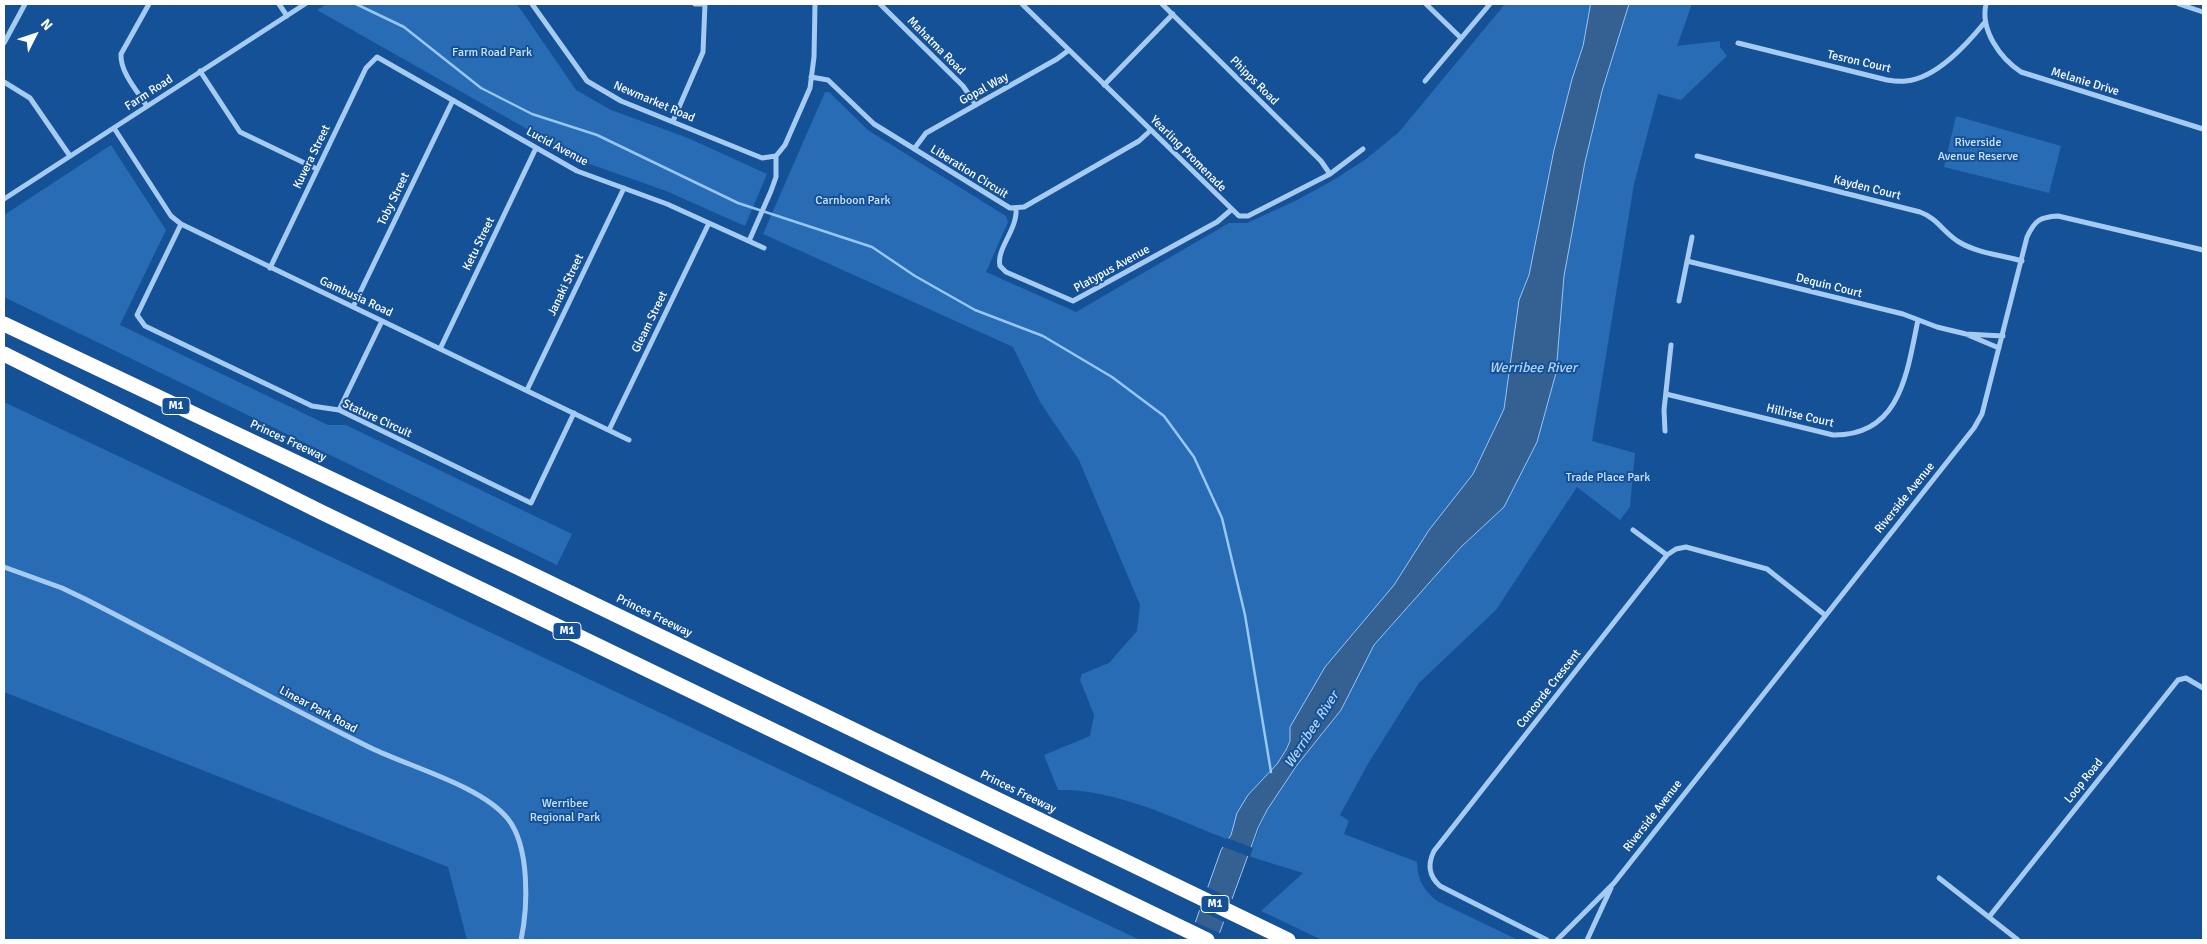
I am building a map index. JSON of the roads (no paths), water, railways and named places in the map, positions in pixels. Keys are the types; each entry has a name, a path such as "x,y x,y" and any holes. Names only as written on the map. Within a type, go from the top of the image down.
{"highway":[{"name":"Princes Freeway","path":"4,324 464,541 1288,940"},
{"name":"M1","path":"4,354 320,512 1207,940"}],"street":[{"path":"4,42 25,4"},
{"path":"147,106 122,68 121,54 149,4"},
{"path":"280,4 287,16"},
{"name":"Farm Road","path":"4,199 305,4"},
{"name":"Newmarket Road","path":"532,4 587,81 621,101 762,158 776,156"},
{"path":"673,121 703,52 705,4 695,4"},
{"path":"749,241 776,177 776,156 785,145 810,88 814,57 816,4"},
{"name":"Mahatma Road","path":"880,4 963,86 976,105"},
{"name":"Yearling Promenade","path":"1022,4 1231,210"},
{"name":"Phipps Road","path":"1162,4 1321,161 1330,174"},
{"path":"1426,4 1461,38"},
{"path":"1425,81 1490,4"},
{"path":"1985,22 1983,14 1986,4"},
{"path":"2178,4 2203,12"},
{"path":"1104,85 1173,14"},
{"name":"Tesron Court","path":"1738,43 1887,80 1908,81 1932,72 1953,57 1985,22"},
{"name":"Melanie Drive","path":"1985,22 2001,55 2009,64 2021,72 2203,129"},
{"name":"Gopal Way","path":"914,149 926,133 1057,59 1069,50"},
{"name":"Lucid Avenue","path":"377,57 577,171 667,204 764,248"},
{"name":"Kuvera Street","path":"270,268 366,68 377,57"},
{"path":"200,71 240,132 317,170"},
{"name":"Liberation Circuit","path":"811,78 828,80 874,124 1003,205 1016,208 1024,207 1139,141 1150,130"},
{"path":"4,82 30,98 70,156"},
{"name":"Toby Street","path":"353,307 453,100"},
{"name":"Gambusia Road","path":"114,128 171,216 181,224 629,440"},
{"name":"Ketu Street","path":"440,349 536,148"},
{"path":"1231,210 1239,216 1248,216 1330,174 1363,149"},
{"name":"Kayden Court","path":"1697,156 1920,212 1934,219 1952,237 1964,244 2022,260"},
{"name":"Janaki Street","path":"527,390 624,188"},
{"name":"Platypus Avenue","path":"1016,208 1015,224 1000,258 1000,266 1006,272 1073,301 1217,222 1231,210"},
{"name":"Riverside Avenue","path":"1557,940 1614,883 1974,428 1982,414 2027,237 2032,226 2042,217 2058,216 2201,251"},
{"name":"Gleam Street","path":"610,430 709,223"},
{"name":"Stature Circuit","path":"181,224 137,315 146,326 312,406 339,410 531,503 574,413"},
{"path":"1679,301 1692,237"},
{"name":"Dequin Court","path":"1687,261 1903,314 1966,334 1999,348"},
{"name":"Hillrise Court","path":"1666,394 1833,435 1847,435 1861,431 1883,418 1896,401 1902,385 1918,320"},
{"path":"339,410 382,321"},
{"name":"Dequin Court","path":"1966,334 2003,336"},
{"path":"1665,431 1666,394 1672,345"},
{"path":"1633,530 1667,555 1676,549 1686,547 1758,565 1774,574 1825,615"},
{"name":"Concorde Crescent","path":"1547,940 1440,886 1433,879 1429,868 1430,860 1434,851 1667,555"},
{"name":"Linear Park Road","path":"4,567 62,588 85,599 357,741 466,788 490,802 514,826 521,845 525,878 525,902 521,940"},
{"name":"Loop Road","path":"1989,917 2178,680 2186,678 2203,688"},
{"path":"1939,878 2018,940"},
{"name":"Riverside Avenue","path":"1587,940 1614,883"}],"water":[{"name":"Werribee River","path":"1591,4 1629,4 1602,91 1585,162 1564,276 1556,373 1537,442 1504,507 1461,547 1374,645 1341,710 1297,765 1267,810 1258,828 1217,940 1189,940 1221,850 1231,835 1237,813 1248,795 1277,764 1286,750 1290,741 1290,727 1325,667 1394,585 1429,530 1473,474 1504,409 1519,300 1529,275 1554,150 1572,79 1583,46"}],"waterway":[{"path":"356,4 404,27 481,88 532,114 597,135 738,203 872,247 915,276 975,310 1043,336 1112,377 1164,416 1194,457 1222,518 1245,615 1271,772"}],"park label":[{"name":"Farm Road Park","path":"492,53"},
{"name":"Riverside Avenue Reserve","path":"1978,150"},
{"name":"Carnboon Park","path":"853,201"},
{"name":"Trade Place Park","path":"1608,478"},
{"name":"Werribee Regional Park","path":"565,811"}]}
